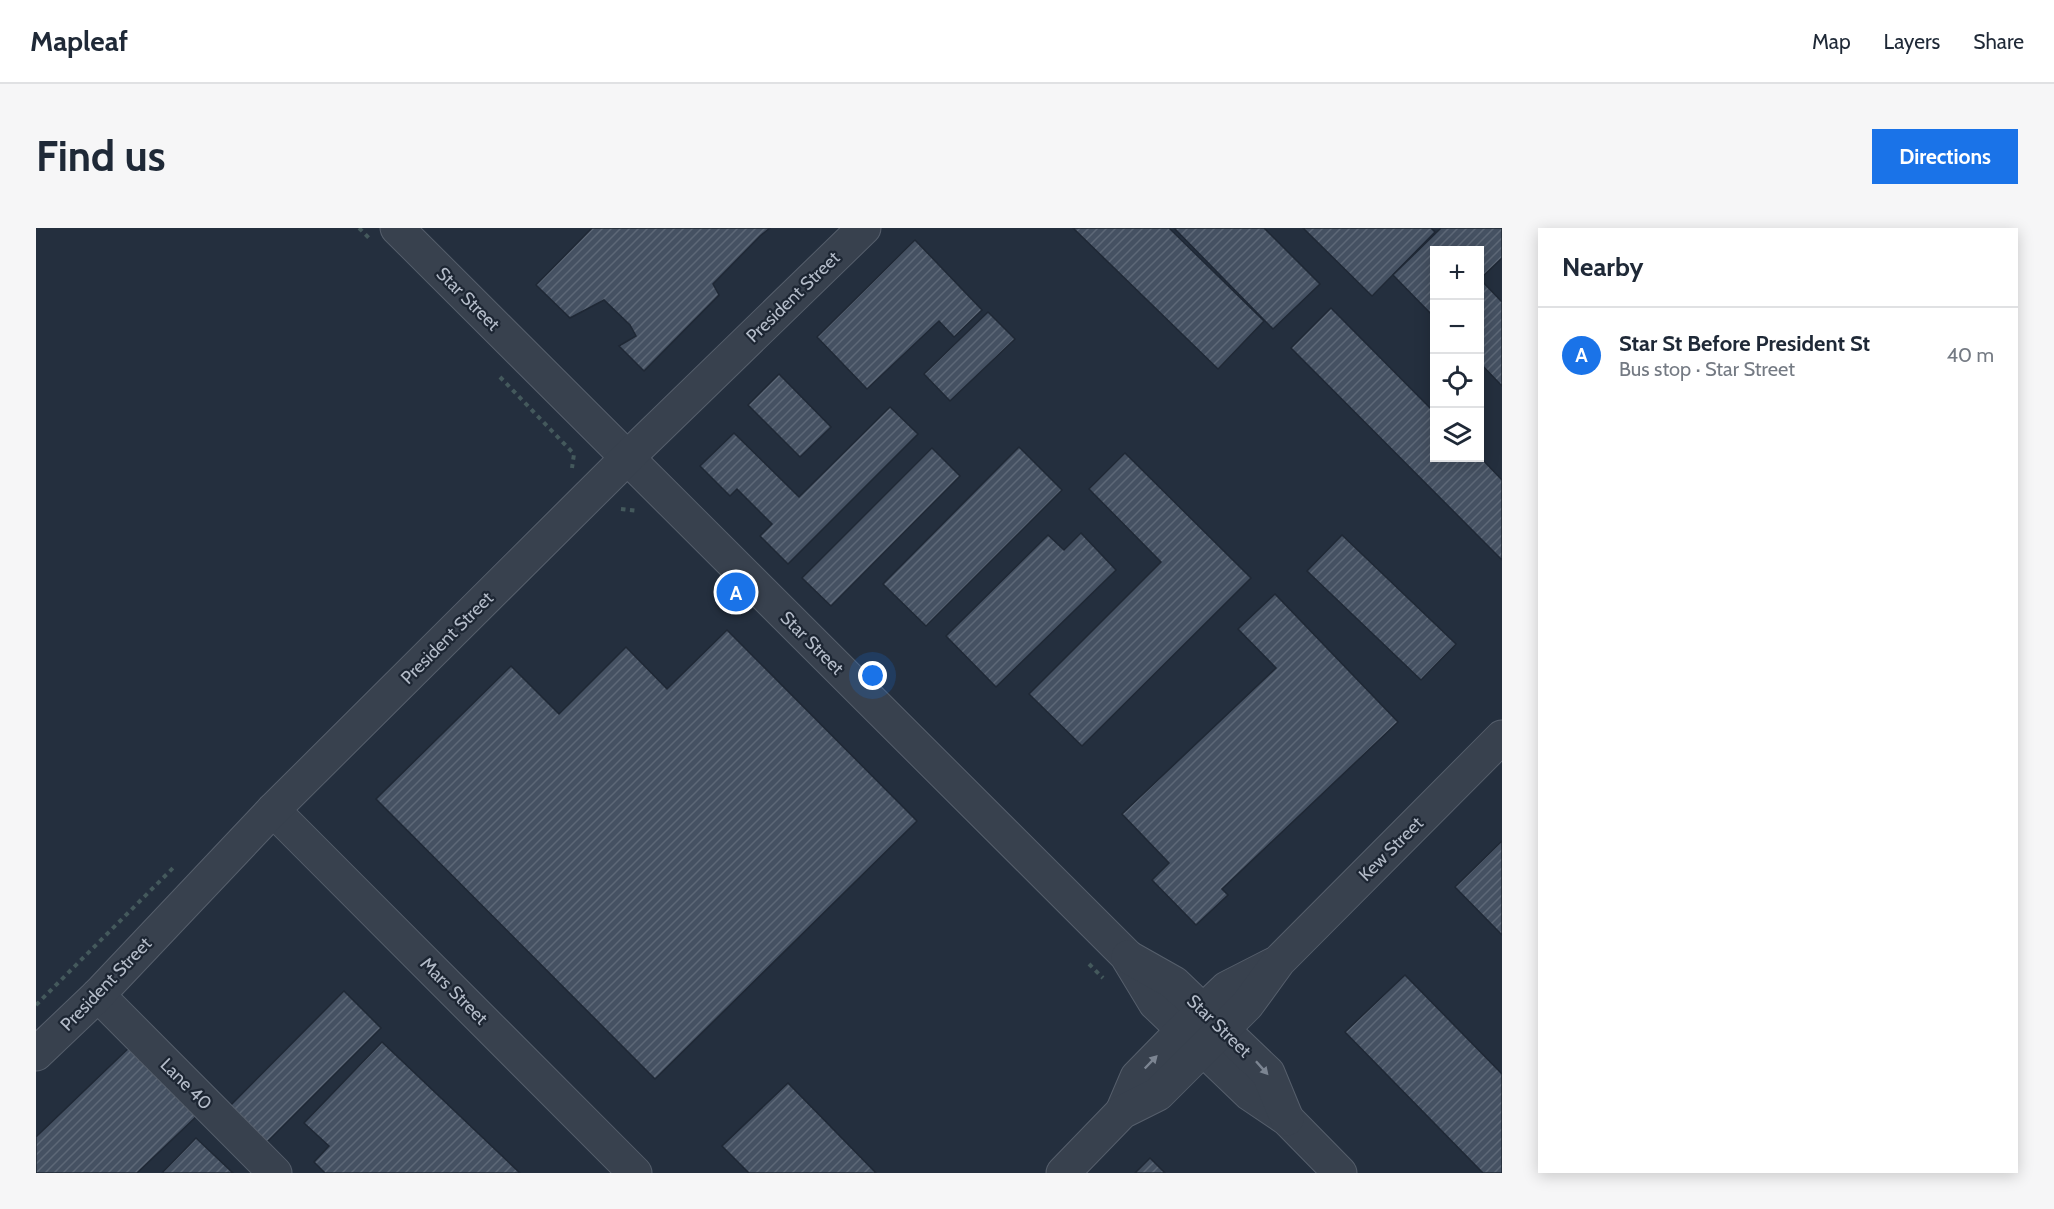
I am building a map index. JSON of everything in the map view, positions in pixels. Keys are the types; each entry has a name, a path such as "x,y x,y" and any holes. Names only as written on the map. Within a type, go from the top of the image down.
{"street":[{"name":"Star Street","path":"397,228 1126,956 1155,1004 1203,1029 1250,1094 1287,1119 1340,1173"},
{"name":"President Street","path":"36,1054 98,995 273,810 627,458 864,228"},
{"name":"Kew Street","path":"1063,1173 1122,1112 1158,1094 1203,1029 1246,1005 1279,961 1502,737"},
{"name":"Mars Street","path":"273,810 635,1173"},
{"name":"Lane 40","path":"98,995 275,1173"}],"building":[{"path":"592,228 770,228 713,284 719,295 644,371 619,346 636,336 630,325 604,300 570,318 536,285"},
{"path":"1073,228 1169,228 1264,321 1218,369"},
{"path":"1174,228 1264,228 1320,284 1273,329"},
{"path":"1303,228 1431,228 1435,232 1372,296"},
{"path":"1441,228 1502,228 1502,258 1484,275 1484,246 1430,246 1430,313 1393,275"},
{"path":"915,240 982,310 954,337 939,321 867,389 817,337"},
{"path":"1484,283 1502,302 1502,386 1484,367"},
{"path":"1331,308 1430,408 1430,462 1484,461 1502,480 1502,560 1291,348"},
{"path":"988,312 1015,339 950,401 924,374"},
{"path":"779,374 831,427 800,457 748,405"},
{"path":"890,407 918,434 788,564 760,536 772,524 737,489 730,496 700,466 734,433 799,497"},
{"path":"1019,447 1062,490 926,626 883,584"},
{"path":"932,448 960,476 831,606 802,578"},
{"path":"1125,453 1251,578 1082,746 1029,694 1161,562 1089,489"},
{"path":"1081,533 1116,570 996,687 946,636 1048,535 1064,550"},
{"path":"1342,535 1456,644 1421,680 1307,571"},
{"path":"1275,594 1398,722 1222,889 1228,895 1196,925 1152,880 1169,863 1122,814 1276,668 1238,629"},
{"path":"727,630 917,821 655,1079 376,799 511,666 559,714 626,647 667,689"},
{"path":"1502,841 1502,935 1455,887"},
{"path":"1405,975 1502,1074 1502,1173 1483,1173 1345,1032"},
{"path":"344,991 381,1028 265,1144 228,1108"},
{"path":"382,1042 520,1173 325,1173 314,1162 329,1146 304,1123"},
{"path":"134,1043 201,1112 137,1173 36,1173 36,1137"},
{"path":"788,1083 876,1173 749,1173 722,1146"},
{"path":"196,1138 233,1173 162,1173"},
{"path":"1150,1158 1165,1173 1135,1173"}],"place":[{"name":"Star St Before President St","path":"736,592"}]}
